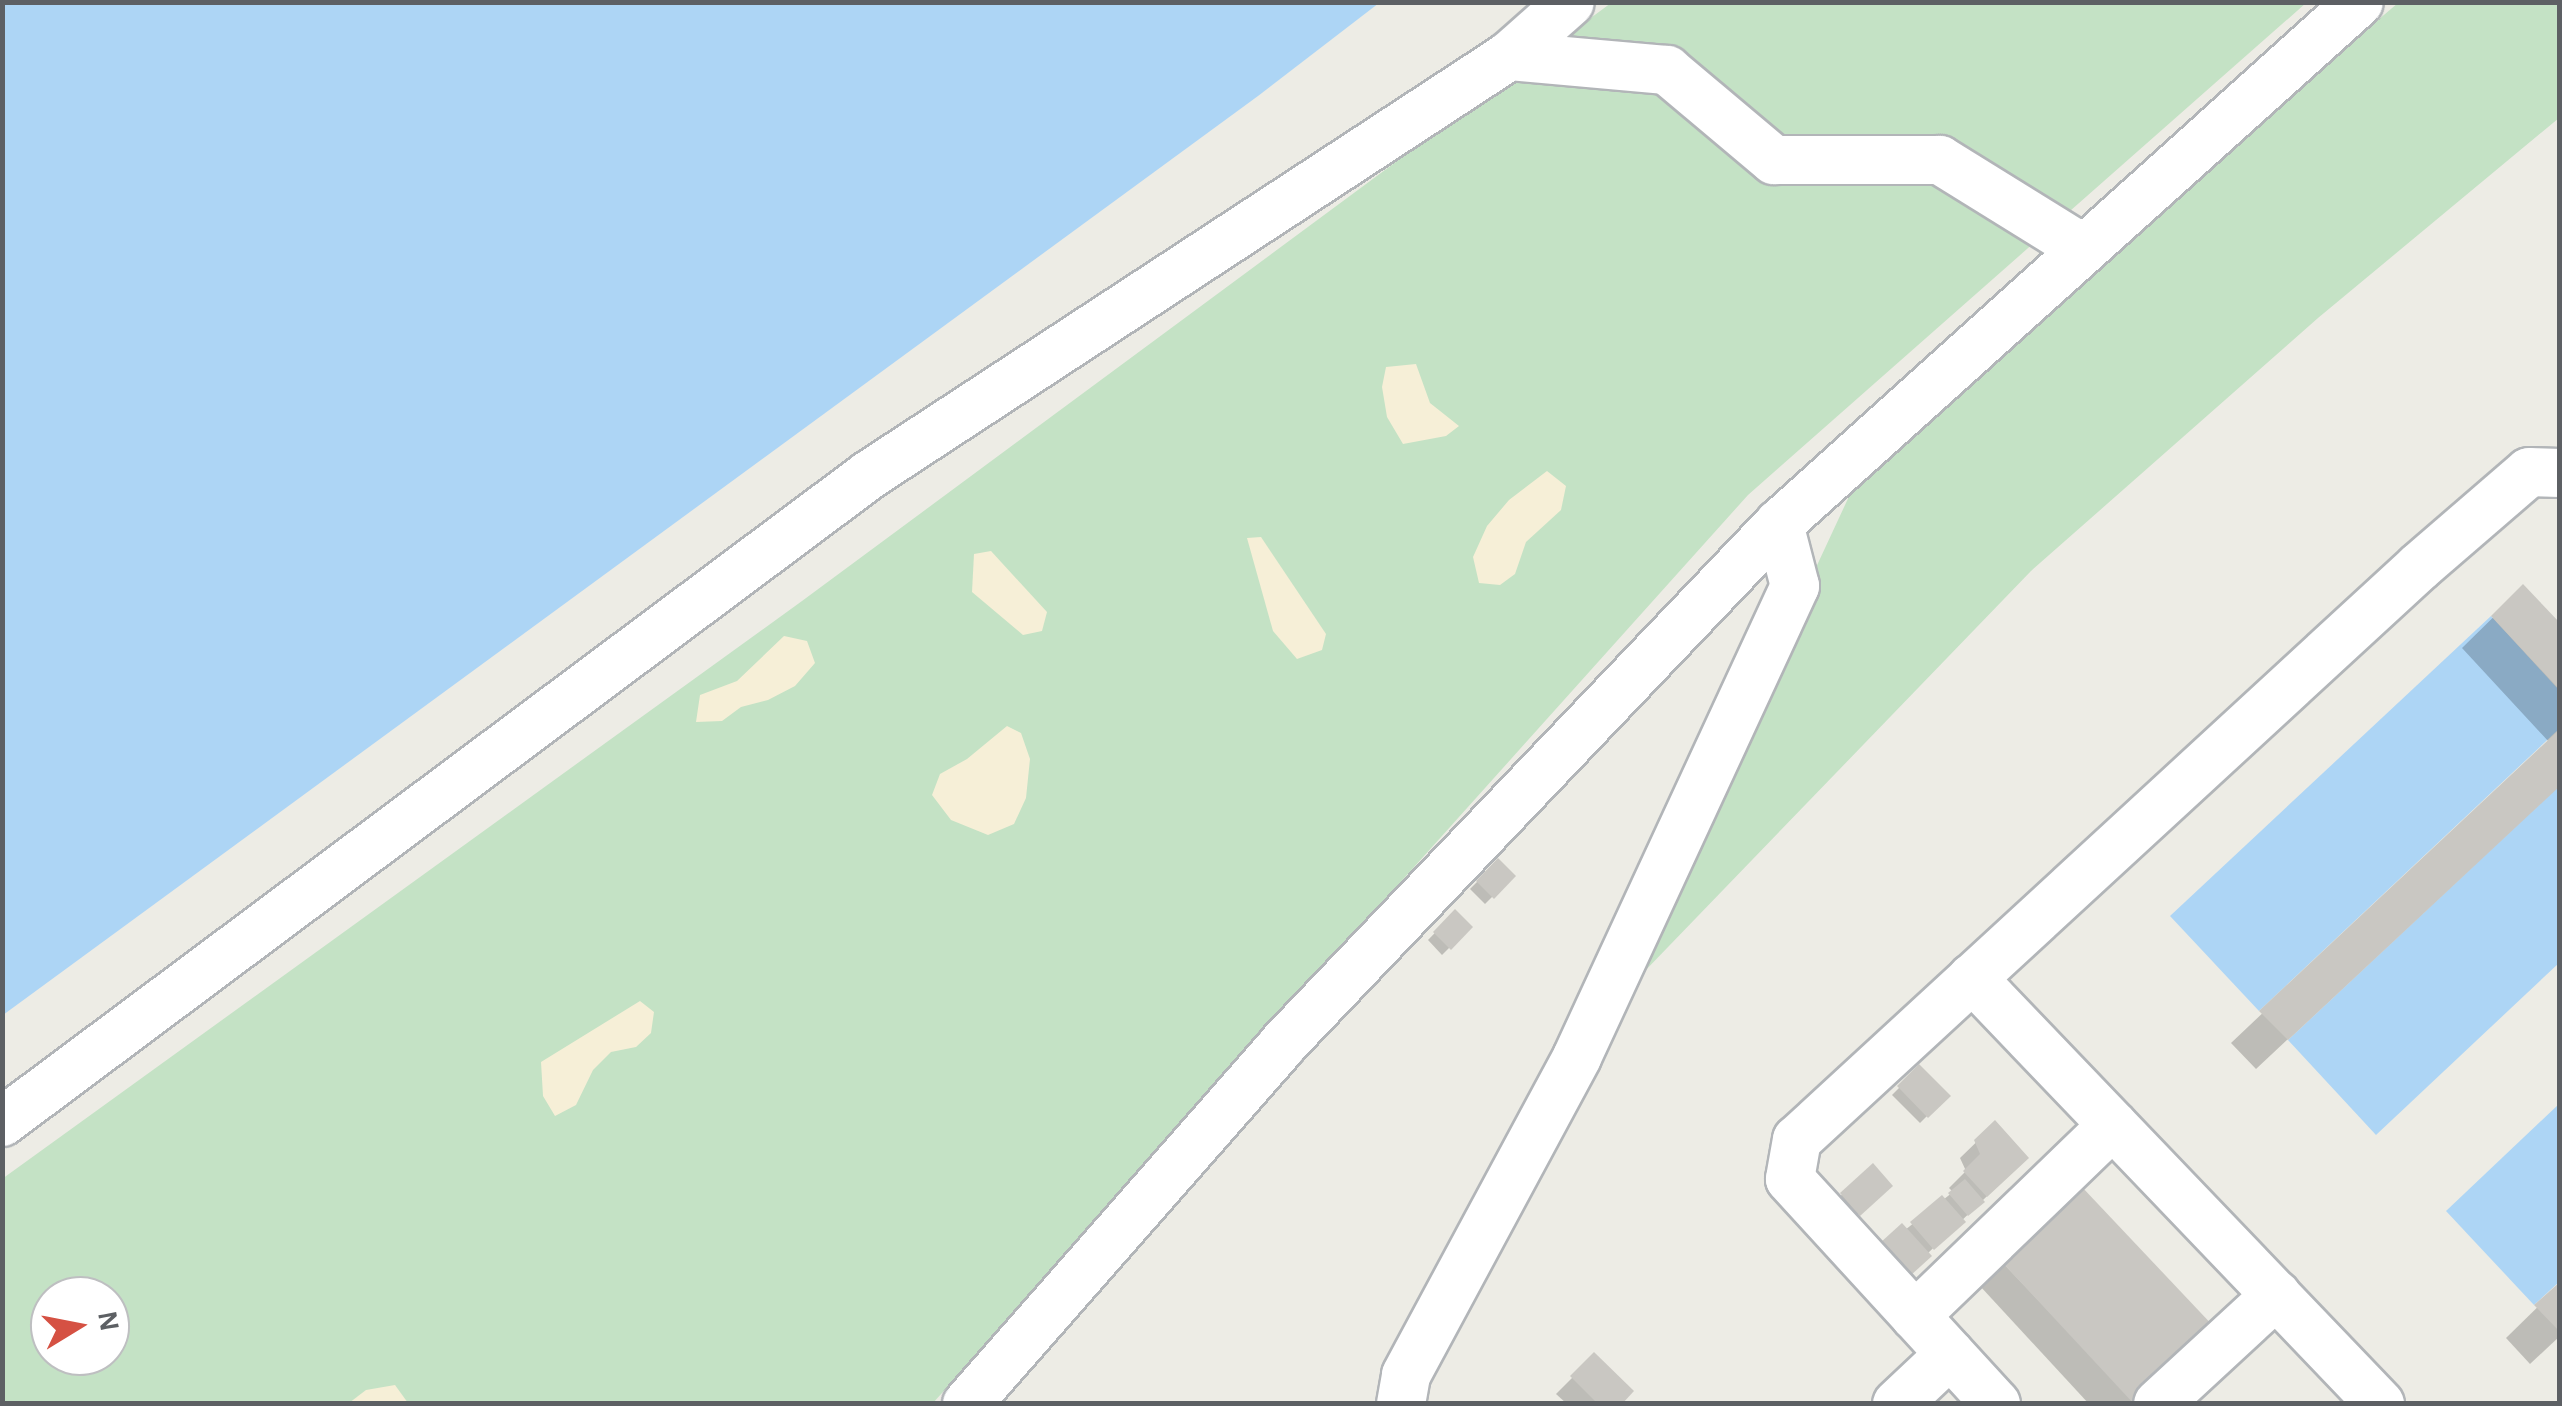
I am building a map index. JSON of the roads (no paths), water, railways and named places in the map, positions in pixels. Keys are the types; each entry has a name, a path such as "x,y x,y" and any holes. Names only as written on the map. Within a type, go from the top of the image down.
{"street":[{"path":"2,1122 869,475 1509,56 1570,2"},
{"path":"967,1404 1280,1046 1779,524 2359,2"},
{"path":"1509,56 1666,70 1774,160 1940,160 2082,248"},
{"path":"1996,1404 1790,1179 1797,1140 2528,472 2560,473"},
{"path":"1401,1404 1406,1375 1577,1057 1795,586 1779,524"},
{"path":"1972,978 2380,1404"},
{"path":"1915,1316 2113,1125"},
{"path":"2158,1404 2276,1295"},
{"path":"1896,1404 1950,1354"}],"water":[{"path":"3,2 1379,3 1258,96 3,1015"},
{"path":"2491,616 2559,690 2559,729 2259,1011 2170,916"},
{"path":"2559,786 2559,963 2376,1135 2288,1040"},
{"path":"2559,1104 2559,1282 2534,1305 2446,1211"}]}
